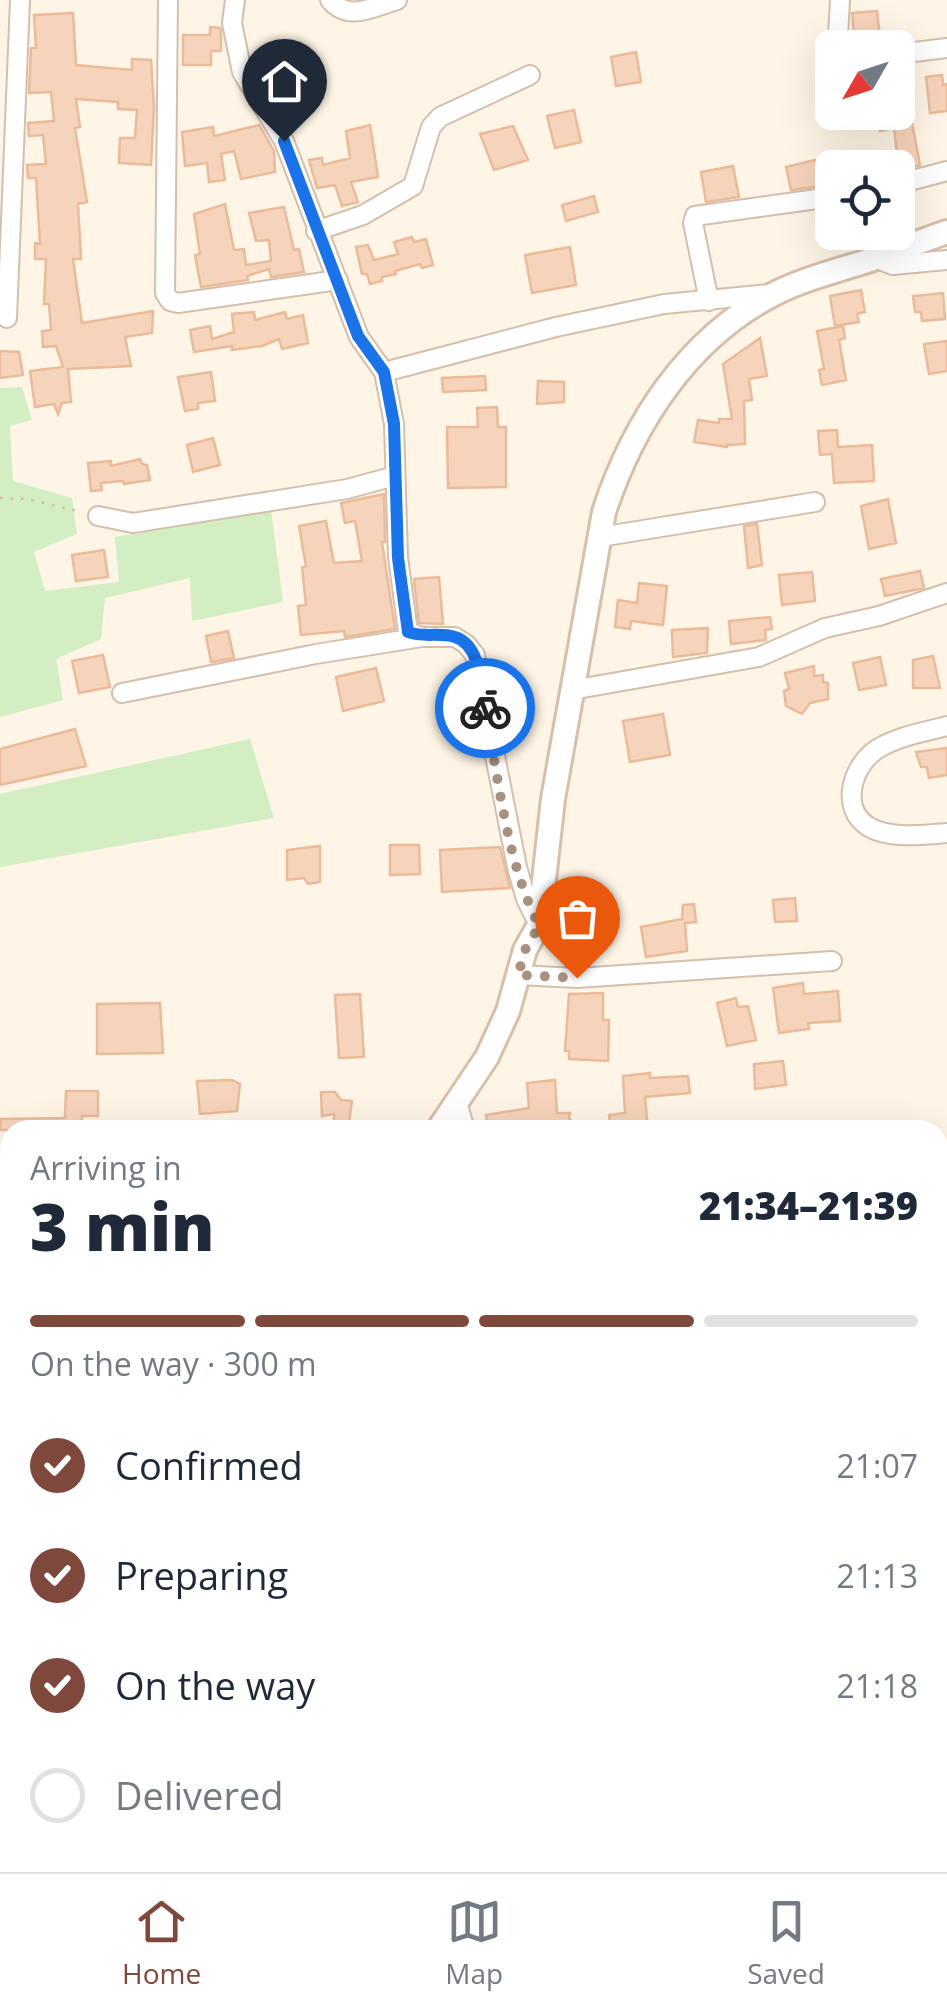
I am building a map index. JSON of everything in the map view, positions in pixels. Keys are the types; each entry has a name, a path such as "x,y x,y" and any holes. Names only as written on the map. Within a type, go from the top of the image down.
{"main road":[{"path":"446,1120 494,1042 508,1011 525,950 539,926 553,799 600,537 617,472 659,397 710,340 774,294 947,232"}],"street":[{"path":"7,318 20,0"},
{"path":"168,0 165,293 178,303 338,280"},
{"path":"330,0 348,14 397,0"},
{"path":"838,30 840,0"},
{"path":"229,1 242,72 284,141 358,336 384,372 394,424 398,558 408,632 422,637"},
{"path":"915,52 947,48"},
{"path":"316,231 363,215 413,186 431,127 440,117 530,75"},
{"path":"915,179 947,171"},
{"path":"709,302 693,223 695,216 815,200"},
{"path":"875,258 893,265 947,260"},
{"path":"384,372 664,304 774,294"},
{"path":"98,516 133,523 348,489 395,476"},
{"path":"600,537 815,502"},
{"path":"572,690 760,657 824,628 878,616 947,593"},
{"path":"122,693 316,654 422,637 455,637 475,655 517,867 526,900 539,926"},
{"path":"947,726 876,749 858,771 850,792 855,811 866,826 884,832 947,833"},
{"path":"518,975 577,978 832,962"},
{"path":"458,1105 462,1120"}],"path":[{"path":"0,498 28,499 98,516"}],"green space":[{"path":"22,387 32,420 10,426 13,481 72,498 77,534 34,552 45,591 119,582 115,537 271,509 283,602 192,621 190,578 105,598 101,639 56,659 63,700 0,717 0,388"},
{"path":"250,739 274,818 0,867 0,794"}],"building":[{"path":"877,11 879,30 853,30 852,13"},
{"path":"73,13 76,65 132,70 132,59 151,60 154,107 151,165 119,163 120,138 135,138 137,110 118,109 118,102 76,99 80,127 75,128 87,202 78,204 81,259 73,259 82,323 153,311 152,333 125,337 131,366 68,369 71,402 62,403 58,414 54,404 35,407 30,371 63,367 56,346 43,347 42,331 51,330 49,304 44,304 46,259 35,259 35,243 40,244 36,178 28,178 27,165 46,164 43,135 29,136 28,123 54,121 51,92 29,93 31,48 36,48 34,15"},
{"path":"210,27 220,28 221,51 211,51 211,65 183,65 183,35 210,35"},
{"path":"636,52 641,82 616,86 611,57"},
{"path":"942,75 943,85 947,84 947,111 930,113 926,77"},
{"path":"574,110 581,142 555,148 547,116"},
{"path":"259,125 274,151 275,172 241,179 234,151 221,154 225,180 209,182 207,163 185,166 182,132 213,127 214,136"},
{"path":"370,125 378,177 351,182 358,202 342,206 335,185 317,188 309,160 322,158 323,165 350,158 346,131"},
{"path":"513,126 528,160 494,170 480,134"},
{"path":"894,130 913,130 920,165 915,166 915,150 897,150"},
{"path":"815,160 815,187 791,190 786,167"},
{"path":"733,166 739,197 706,202 701,172"},
{"path":"594,196 598,212 566,221 562,205"},
{"path":"225,204 234,250 244,249 246,265 271,261 269,240 256,241 249,213 284,207 294,250 299,249 304,272 271,277 269,269 247,276 248,280 201,287 194,214"},
{"path":"412,237 414,242 426,239 433,265 422,268 420,264 395,271 396,274 370,284 367,274 362,274 356,247 368,245 374,260 398,254 394,242"},
{"path":"570,247 576,285 532,293 525,255"},
{"path":"861,290 865,312 857,314 859,322 835,326 830,296"},
{"path":"943,293 945,319 922,321 921,312 915,312 913,296"},
{"path":"254,312 255,320 285,312 287,319 303,315 308,343 282,349 279,339 262,346 194,352 190,330 210,326 212,339 234,332 232,314"},
{"path":"843,326 845,338 839,340 846,380 822,385 819,370 824,369 817,331"},
{"path":"760,338 767,376 749,379 752,400 744,401 745,444 727,447 694,442 698,420 719,423 719,419 732,419 723,364"},
{"path":"947,341 947,371 929,374 924,344"},
{"path":"0,351 19,352 23,375 0,378"},
{"path":"211,372 215,401 198,403 198,409 185,411 178,377"},
{"path":"485,376 486,390 443,392 442,378"},
{"path":"538,381 564,382 564,402 537,404"},
{"path":"497,407 498,427 506,427 506,487 448,488 447,427 478,427 477,408"},
{"path":"837,430 838,447 872,445 874,481 834,483 832,454 820,455 818,431"},
{"path":"213,438 220,465 193,472 187,445"},
{"path":"140,459 147,465 150,480 101,483 102,490 91,491 88,463 111,461 111,466"},
{"path":"384,494 382,542 395,629 345,637 344,631 301,635 298,606 306,605 302,567 306,566 299,526 326,521 334,563 362,561 355,521 345,523 341,503"},
{"path":"888,499 896,543 869,549 861,506"},
{"path":"757,524 762,565 748,568 744,526"},
{"path":"104,550 108,577 76,581 72,555"},
{"path":"920,571 924,588 885,596 881,579"},
{"path":"812,572 815,601 782,605 779,575"},
{"path":"439,577 443,624 419,623 414,579"},
{"path":"639,583 667,586 663,625 631,621 630,629 615,627 618,600 637,603"},
{"path":"770,617 772,629 765,630 766,640 731,644 729,621"},
{"path":"708,628 707,653 673,657 672,630"},
{"path":"228,631 234,658 211,662 206,636"},
{"path":"103,655 110,687 79,693 72,661"},
{"path":"933,656 940,688 913,688 913,660"},
{"path":"880,657 886,685 859,690 853,663"},
{"path":"814,666 814,676 823,675 823,682 828,683 828,699 810,703 802,714 786,706 784,691 789,689 785,673"},
{"path":"376,668 384,701 343,711 336,677"},
{"path":"663,714 670,755 630,762 623,721"},
{"path":"75,729 86,766 0,785 0,749"},
{"path":"947,748 947,775 929,778 927,767 921,767 916,752"},
{"path":"390,845 419,845 420,874 390,875"},
{"path":"320,846 320,882 308,884 304,878 287,880 287,850"},
{"path":"500,847 510,888 442,892 440,850"},
{"path":"795,898 797,921 775,922 773,900"},
{"path":"694,904 696,922 685,923 687,951 646,957 641,927 682,919 683,905"},
{"path":"803,983 804,994 838,991 840,1021 808,1023 809,1029 779,1033 773,988"},
{"path":"603,993 603,1020 609,1020 608,1061 569,1059 569,1051 565,1051 569,994"},
{"path":"360,994 364,1057 339,1058 335,995"},
{"path":"736,998 738,1007 748,1006 756,1040 727,1046 717,1003"},
{"path":"160,1003 163,1053 97,1054 97,1004"},
{"path":"783,1061 786,1085 755,1089 754,1064"},
{"path":"623,1076 688,1076 690,1093 645,1097 647,1120 610,1120 609,1115 625,1113"},
{"path":"232,1080 240,1084 237,1111 200,1114 197,1081"},
{"path":"555,1080 557,1113 570,1113 571,1120 487,1120 486,1115 529,1108 527,1083"},
{"path":"66,1091 98,1091 98,1116 82,1116 82,1120 1,1120 1,1119 65,1118"},
{"path":"321,1092 335,1092 341,1100 352,1101 349,1120 334,1120 334,1114 322,1116"}],"way so far":[{"path":"485,708 517,867 526,900 539,926 525,950 518,975 577,978"}],"route":[{"path":"284,141 358,336 384,372 394,424 398,558 408,632 422,637 455,637 466,644 475,655 485,708"}]}
